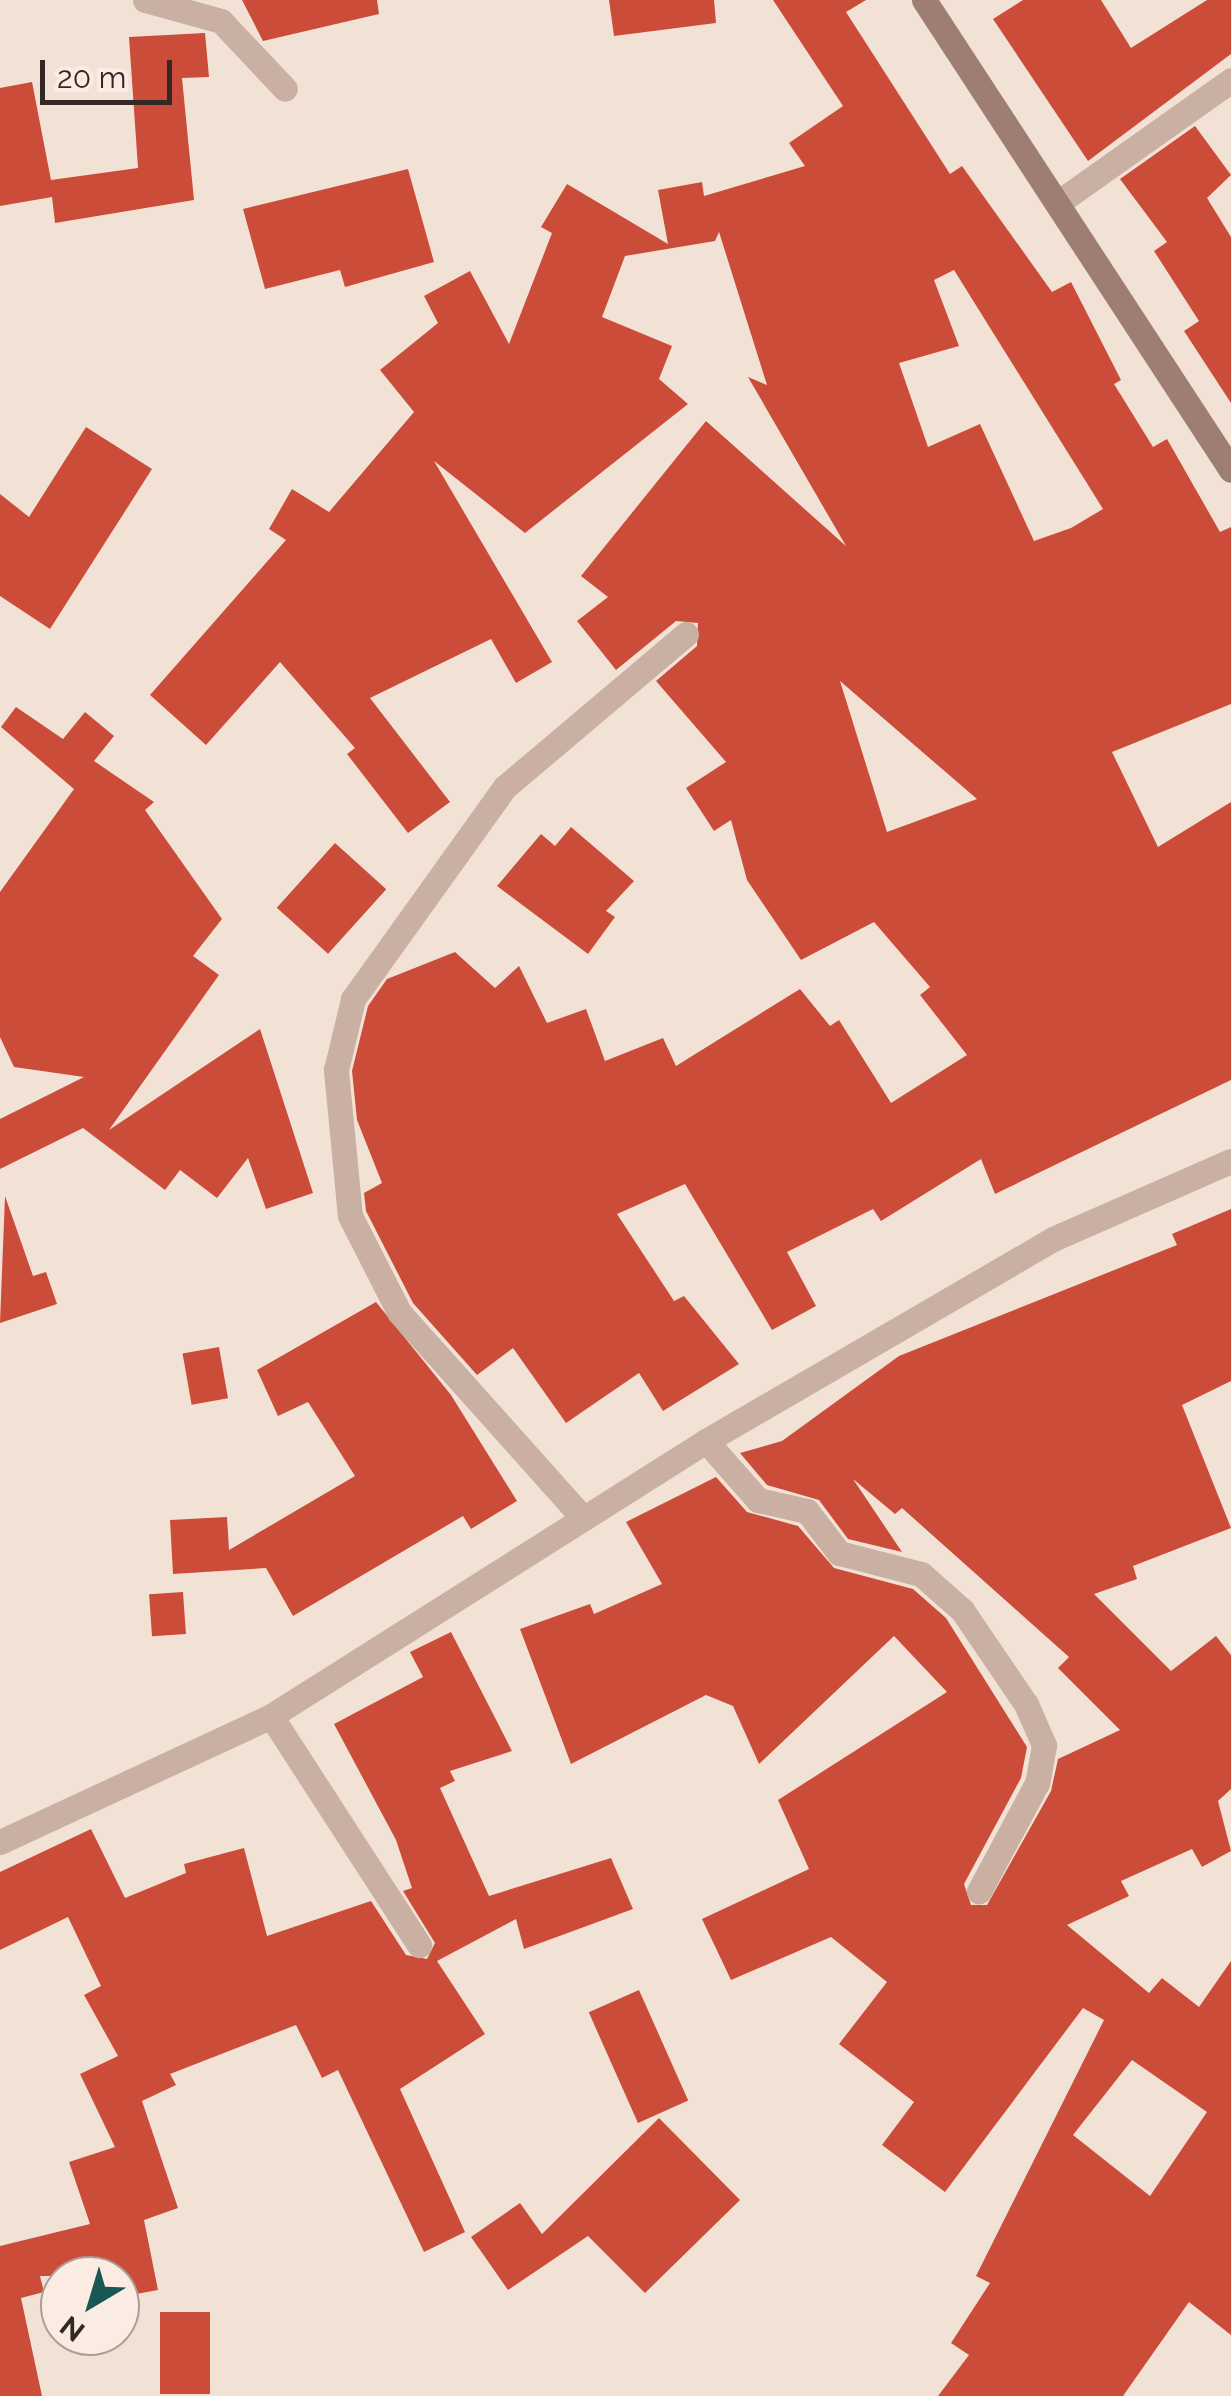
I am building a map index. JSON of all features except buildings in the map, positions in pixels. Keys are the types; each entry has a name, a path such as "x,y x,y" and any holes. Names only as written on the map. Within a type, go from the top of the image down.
{"main road":[{"path":"924,0 1231,470"}],"street":[{"path":"145,0 222,21 284,89"},
{"path":"1059,202 1231,80"},
{"path":"583,1518 399,1312 350,1216 336,1070 353,999 505,786 686,634"},
{"path":"0,1842 271,1716 706,1441 1053,1239 1231,1161"},
{"path":"706,1441 758,1500 807,1512 839,1553 922,1574 962,1610 1026,1704 1044,1745 1038,1783 978,1890"},
{"path":"271,1716 419,1946"}]}
